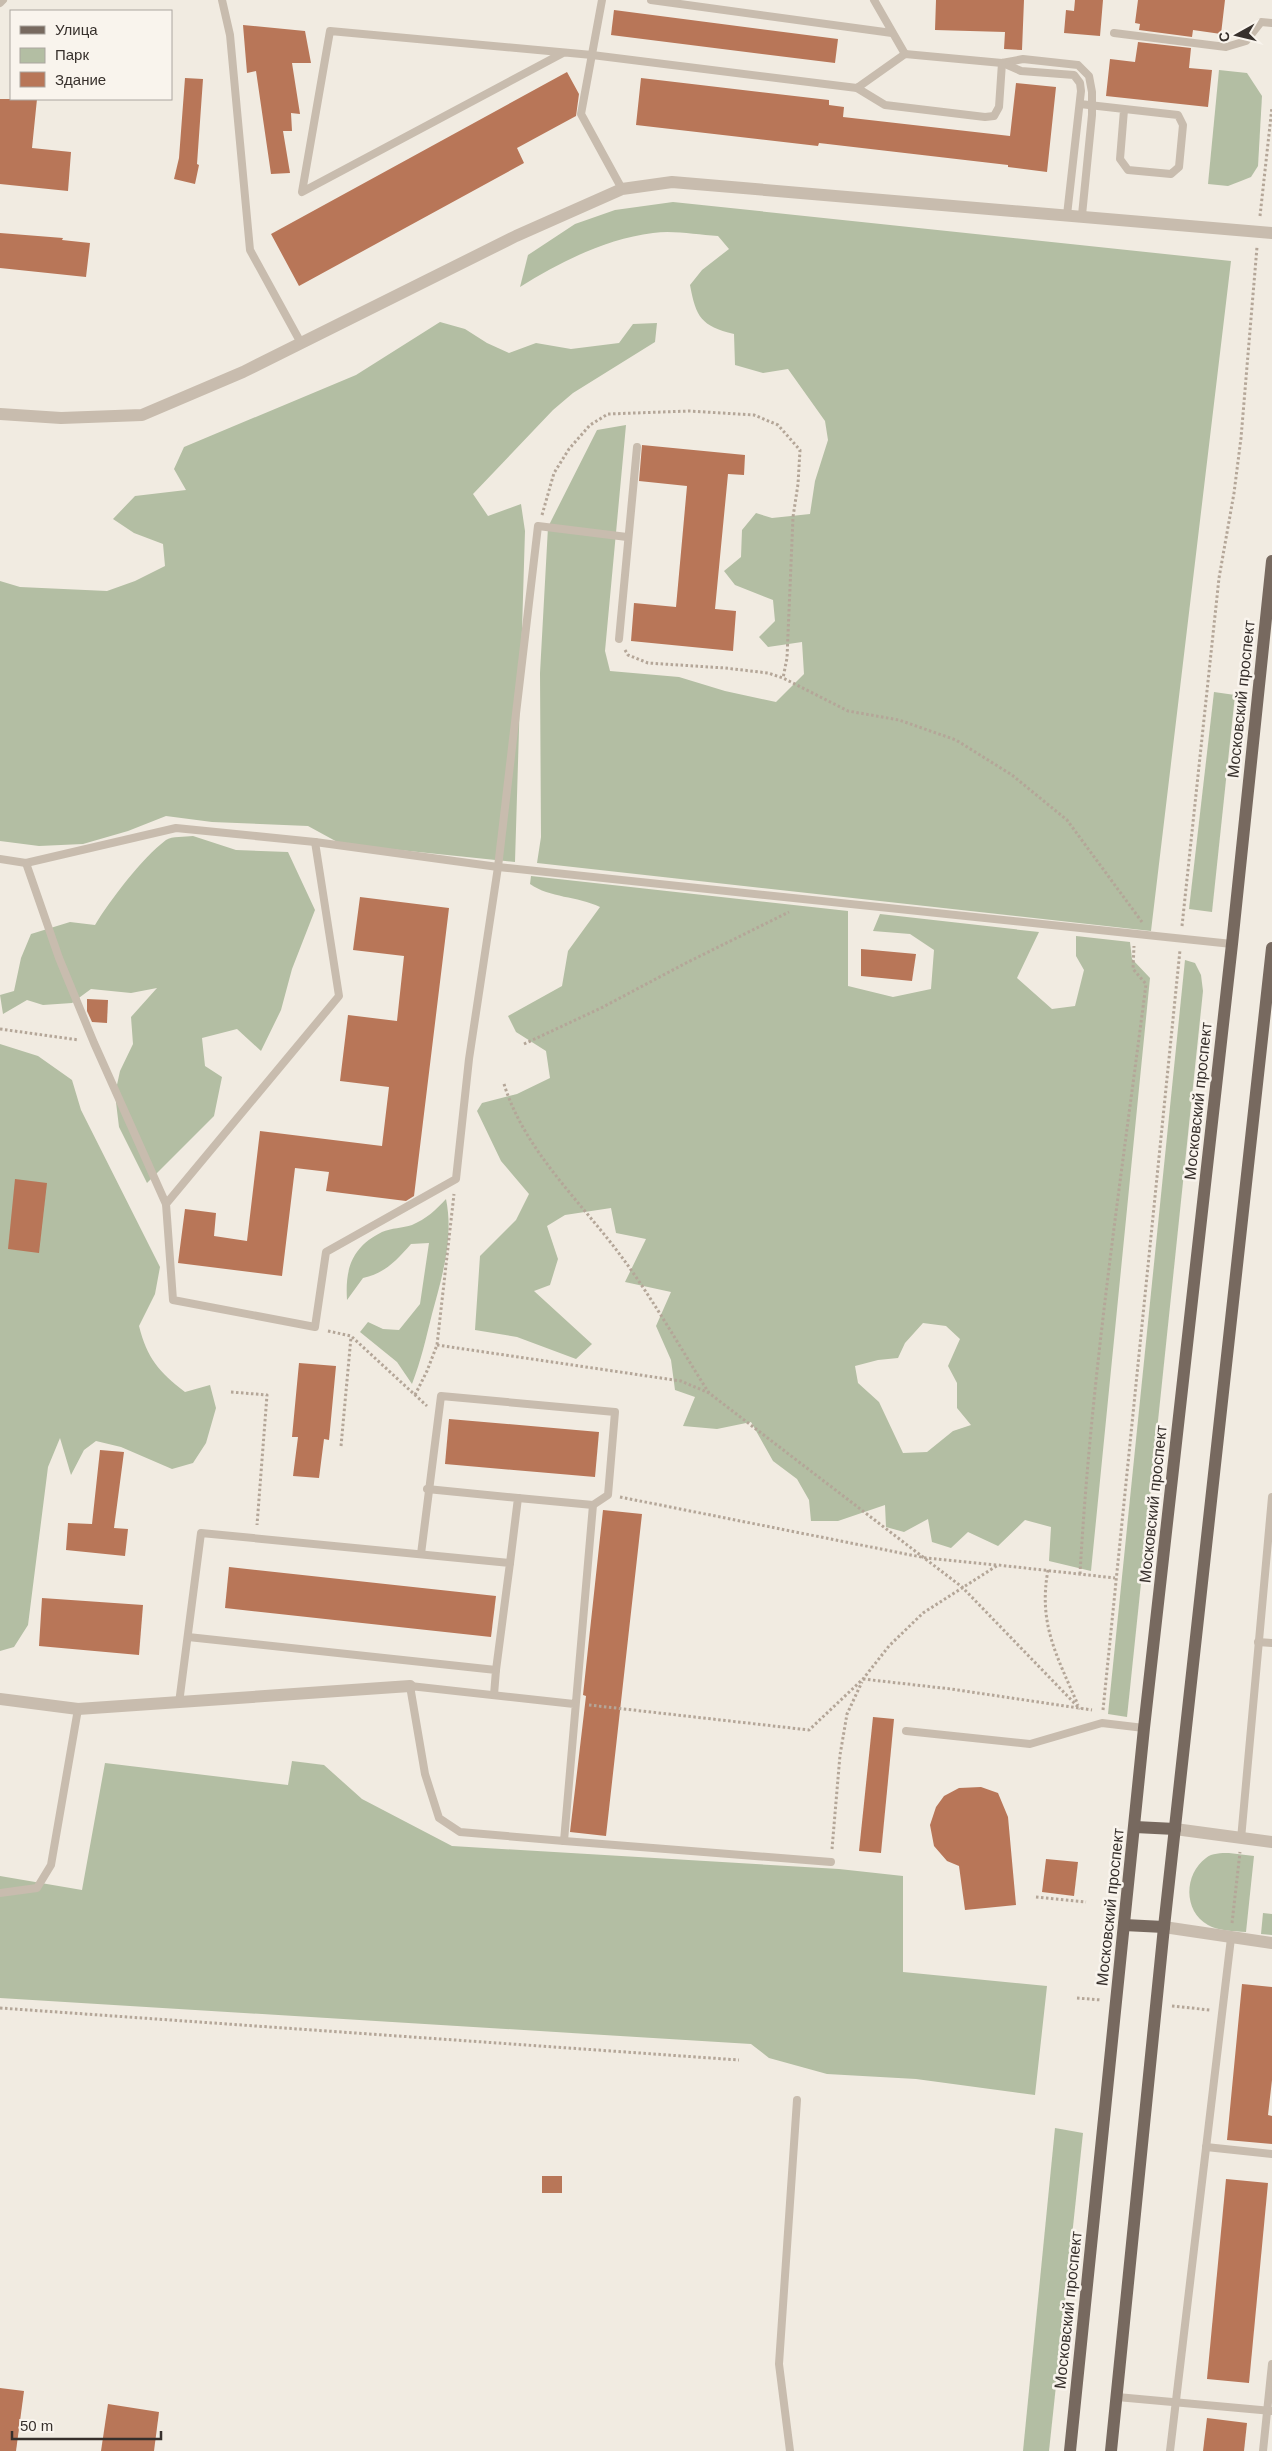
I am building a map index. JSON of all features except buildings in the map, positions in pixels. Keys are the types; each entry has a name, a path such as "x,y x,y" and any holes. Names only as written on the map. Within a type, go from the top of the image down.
{"main road":[{"name":"Московский проспект","path":"1070,2451 1144,1728 1232,944 1272,561"},
{"path":"1111,2451 1164,1927 1272,948"},
{"path":"1135,1827 1175,1829"},
{"path":"1124,1924 1164,1927"}],"street":[{"path":"0,414 61,418 142,415 243,372 516,236 622,189 672,182 1082,215 1272,233"},
{"path":"0,1699 78,1710 410,1686"},
{"path":"1175,1829 1272,1842"},
{"path":"1164,1927 1272,1943"}],"lane":[{"path":"0,3 3,0"},
{"path":"222,0 230,35 250,250 301,343"},
{"path":"602,0 581,114 622,189"},
{"path":"651,0 892,33"},
{"path":"874,0 905,54"},
{"path":"1114,33 1226,47 1246,41 1261,22 1272,23"},
{"path":"564,53 302,192 330,31 592,55 857,88 885,105 985,117 994,116 999,107 1002,63"},
{"path":"857,88 905,54 1002,63 1023,59 1078,65 1089,76 1092,106 1082,215"},
{"path":"1002,63 1021,71 1074,75 1080,82 1080,104 1067,215"},
{"path":"1080,104 1178,115 1184,125 1179,167 1171,174 1128,170 1120,159 1124,110"},
{"path":"619,639 627,537 637,447"},
{"path":"26,863 59,958 94,1043 166,1204 173,1300 315,1327 326,1252 456,1179 469,1059 498,867 538,526 627,537"},
{"path":"0,859 26,863 176,828 315,842 498,867 1147,937 1232,944"},
{"path":"166,1204 339,996 315,842"},
{"path":"421,1554 428,1490 441,1396 615,1412 608,1495 592,1505 428,1490"},
{"path":"1241,1839 1272,1497"},
{"path":"494,1695 518,1498"},
{"path":"564,1841 592,1505"},
{"path":"178,1703 201,1533 510,1563"},
{"path":"188,1638 496,1670"},
{"path":"1258,1642 1272,1643"},
{"path":"574,1704 410,1686 424,1774 439,1818 460,1832 831,1862"},
{"path":"0,1893 37,1888 52,1865 78,1710"},
{"path":"906,1731 1030,1744 1102,1723 1144,1728"},
{"path":"1170,2451 1231,1938"},
{"path":"790,2451 779,2364 797,2100"},
{"path":"1206,2146 1272,2154"},
{"path":"1263,2451 1270,2411 1272,2364"},
{"path":"1117,2397 1270,2411"}],"path":[{"path":"1102,1723 1115,1578 1219,578 1234,493 1242,429 1258,232 1272,107"},
{"path":"538,526 554,473 569,449 590,425 608,414 689,412 754,415 778,424 800,450 798,484 793,517 787,658 783,678"},
{"path":"619,639 628,655 648,663 725,668 768,674 783,678 848,711 899,720 956,740 1012,775 1067,820 1143,923 1147,937"},
{"path":"524,1044 600,1008 812,901"},
{"path":"1080,1574 1084,1509 1097,1377 1146,984 1133,970 1135,935"},
{"path":"0,1029 94,1043"},
{"path":"504,1084 511,1107 544,1159 618,1253 649,1296 709,1393"},
{"path":"315,1327 351,1336 415,1395 437,1345 456,1179"},
{"path":"341,1446 351,1336"},
{"path":"437,1345 681,1381 709,1393 962,1587 1080,1709"},
{"path":"231,1392 267,1395 256,1538"},
{"path":"608,1495 926,1558 1115,1578"},
{"path":"574,1704 809,1730 863,1679 889,1646 923,1613 998,1565"},
{"path":"1048,1570 1044,1609 1050,1640 1080,1709"},
{"path":"863,1679 951,1689 1102,1712"},
{"path":"831,1862 840,1755 847,1714 863,1679"},
{"path":"1231,1938 1241,1839"},
{"path":"1036,1897 1086,1902"},
{"path":"0,2008 739,2060"}],"green space":[{"path":"1219,70 1247,73 1262,96 1258,166 1251,177 1228,186 1208,184"},
{"path":"673,202 1231,261 1151,931 537,863 541,837 540,673 548,527 597,430 626,425 605,651 610,671 679,677 725,691 776,702 804,674 802,642 768,647 759,637 775,621 773,600 735,585 724,571 741,557 742,530 756,513 772,518 810,514 815,481 828,440 825,421 788,369 763,373 735,365 734,334 707,323 698,312 690,285 702,270 729,249 718,236 669,232 635,236 600,246 584,253 520,287 528,255 575,224 615,210"},
{"path":"440,322 465,329 487,343 509,353 536,343 571,349 619,343 633,324 657,323 655,342 573,393 553,410 473,494 488,516 521,504 525,531 515,862 341,844 308,826 212,822 166,816 128,831 83,844 39,846 0,841 0,581 20,587 107,591 135,581 165,566 163,544 134,533 113,519 135,496 186,490 174,469 184,447 356,375"},
{"path":"1214,692 1235,695 1212,912 1189,909"},
{"path":"193,836 236,850 288,852 315,910 292,969 281,1010 261,1051 237,1029 202,1038 205,1066 222,1077 214,1116 147,1183 119,1127 115,1094 120,1071 133,1044 131,1017 157,988 131,993 91,989 72,1003 43,1005 27,1000 3,1014 0,995 14,991 21,958 31,934 70,922 95,925 109,903 147,857 166,840 175,837"},
{"path":"531,876 848,911 848,986 893,997 931,989 934,950 910,934 873,931 880,914 1039,932 1017,978 1052,1009 1075,1006 1084,970 1076,956 1076,936 1130,942 1132,959 1150,978 1091,1571 1049,1561 1051,1527 1025,1520 998,1546 968,1532 951,1548 932,1542 928,1519 904,1532 886,1527 885,1505 838,1521 811,1521 809,1500 797,1479 773,1461 751,1422 717,1429 683,1426 695,1397 675,1390 671,1360 656,1326 671,1292 625,1282 646,1239 616,1233 611,1208 565,1215 547,1226 558,1259 550,1285 534,1291 592,1344 576,1359 517,1337 475,1330 480,1256 516,1220 529,1194 501,1161 477,1111 482,1103 517,1094 550,1078 546,1051 516,1032 508,1016 562,986 568,951 600,907 591,903 555,895 530,884","holes":["923,1323 946,1326 960,1339 948,1366 957,1383 957,1408 971,1425 953,1431 927,1452 903,1453 879,1402 858,1383 855,1366 878,1360 898,1358 905,1343"]},
{"path":"1185,960 1195,963 1201,975 1203,991 1127,1717 1108,1714"},
{"path":"0,1044 38,1056 72,1080 81,1110 160,1267 155,1294 139,1326 146,1347 161,1371 185,1392 210,1385 216,1408 206,1443 193,1463 172,1469 121,1447 96,1441 84,1450 71,1475 60,1438 48,1467 28,1625 14,1647 0,1651"},
{"path":"446,1199 449,1228 446,1257 440,1286 412,1384 397,1362 360,1332 368,1322 383,1329 399,1330 420,1304 429,1243 411,1244 384,1270 363,1278 347,1300 347,1278 352,1260 364,1244 382,1232 417,1223 431,1214"},
{"path":"292,1761 324,1765 362,1799 452,1846 839,1869 903,1876 903,1972 1047,1986 1035,2095 916,2079 827,2074 769,2058 751,2044 0,1998 0,1876 82,1890 105,1763 288,1785"},
{"path":"1229,1853 1254,1856 1246,1932 1221,1930 1208,1925 1194,1911 1191,1902 1190,1883 1199,1865 1211,1855"},
{"path":"1263,1913 1272,1914 1272,1935 1261,1934"},
{"path":"1055,2128 1083,2133 1049,2451 1023,2451"}]}
